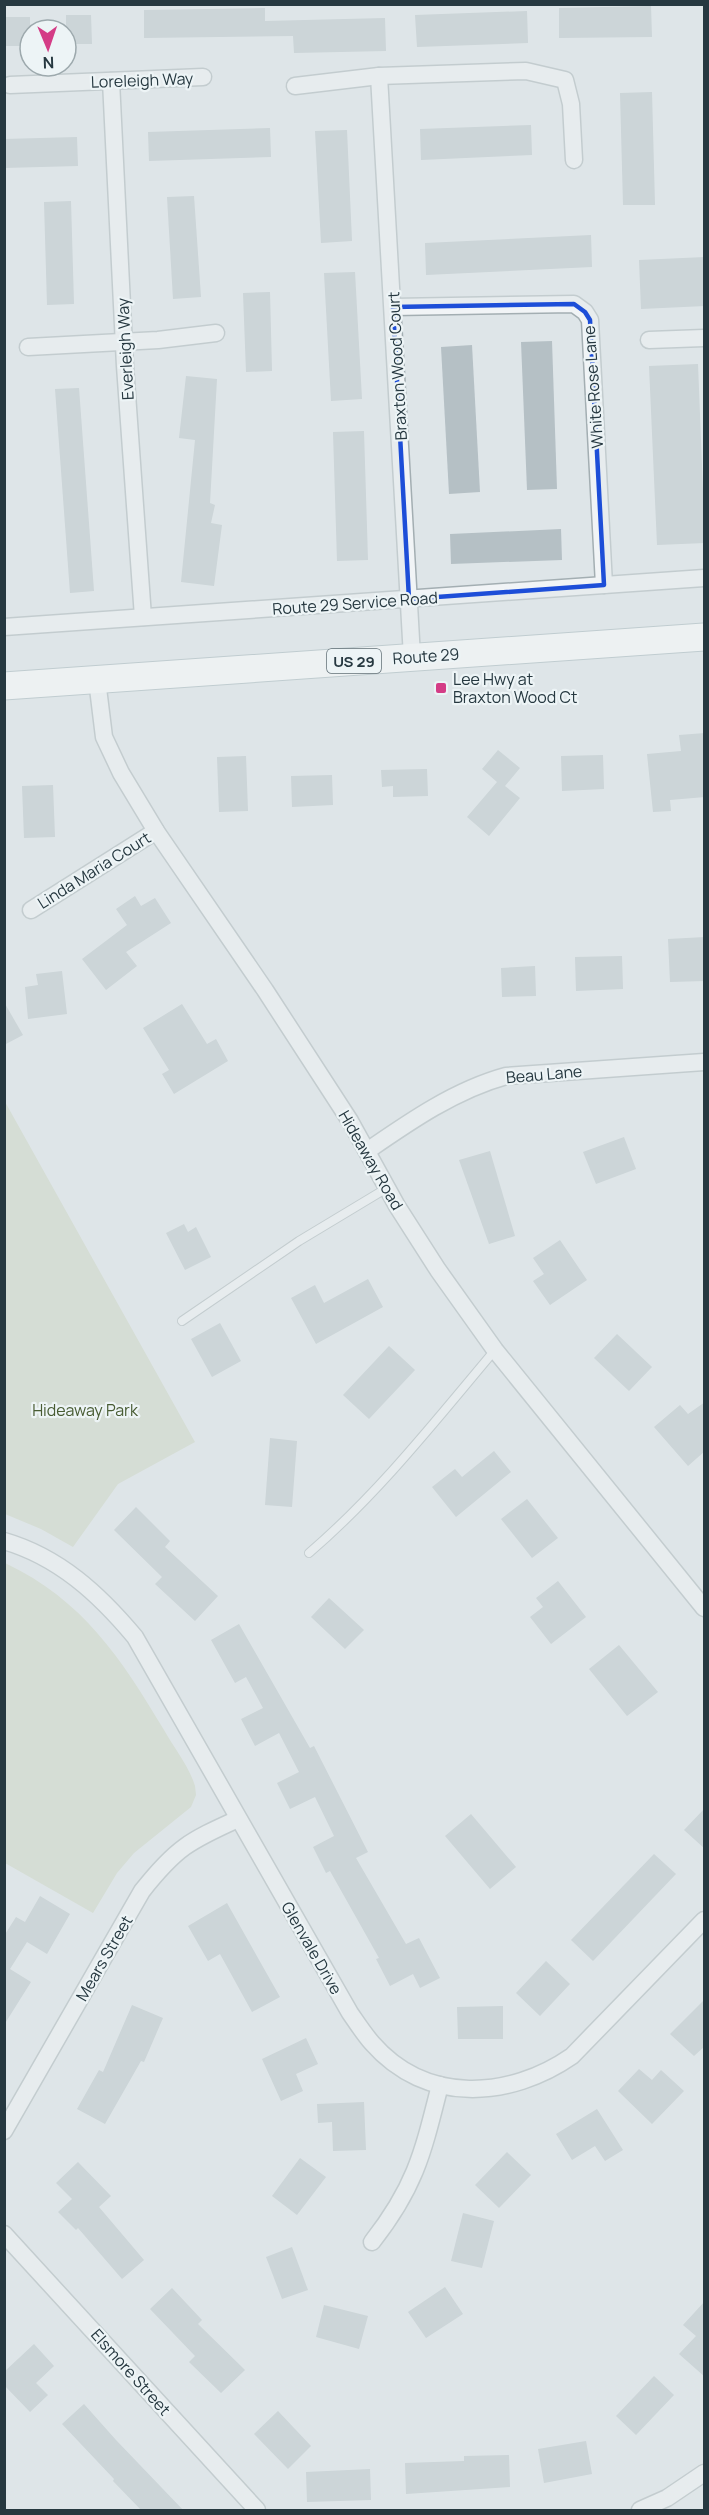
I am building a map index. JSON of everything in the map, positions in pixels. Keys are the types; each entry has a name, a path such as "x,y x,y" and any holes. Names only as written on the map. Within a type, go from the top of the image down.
{"main road":[{"name":"Route 29","path":"4,686 705,637"}],"street":[{"path":"296,86 380,76 526,71 565,80 571,104 574,160"},
{"name":"Braxton Wood Court","path":"380,76 412,657"},
{"name":"Loreleigh Way","path":"10,85 203,77"},
{"name":"Everleigh Way","path":"111,81 124,342 143,617"},
{"name":"White Rose Lane","path":"393,308 574,304 585,312 590,320 604,585"},
{"path":"28,347 124,342 216,333"},
{"path":"649,340 705,338"},
{"name":"Route 29 Service Road","path":"4,627 705,578"},
{"name":"Hideaway Road","path":"97,680 104,737 121,773 156,831 266,990 438,1270 495,1350 705,1608"},
{"name":"Linda Maria Court","path":"31,910 156,831"},
{"name":"Beau Lane","path":"367,1151 457,1095 483,1082 506,1076 705,1062"},
{"name":"Glenvale Drive","path":"4,1541 35,1552 85,1584 111,1608 135,1637 350,2013 372,2044 410,2073 440,2085 467,2089 499,2088 525,2082 551,2070 572,2056 705,1920"},
{"name":"Mears Street","path":"4,2131 142,1891 166,1861 183,1846 238,1819"},
{"path":"372,2242 396,2212 412,2183 425,2148 440,2085"},
{"name":"Elsmore Street","path":"4,2234 256,2511"},
{"path":"640,2511 667,2498 705,2472"}],"lane":[{"path":"182,1321 299,1241 387,1188"},
{"path":"309,1553 341,1525 387,1476 495,1350"}],"highlighted area":[{"path":"574,304 585,312 590,320 604,585 409,599 393,307"}],"green space":[{"name":"Hideaway Park","path":"4,1100 195,1442 118,1484 73,1547 41,1529 5,1514"},
{"path":"5,1563 57,1595 98,1633 148,1704 185,1764 195,1786 196,1795 191,1807 134,1853 117,1873 93,1913 5,1863"}],"building":[{"path":"651,6 652,37 559,38 559,8"},
{"path":"265,8 265,21 385,18 386,51 294,53 293,36 144,38 144,10"},
{"path":"527,11 528,43 417,47 415,15"},
{"path":"66,15 91,15 92,44 78,44 78,18 66,18"},
{"path":"4,17 30,17 18,18 18,46 4,46"},
{"path":"652,92 655,205 623,205 620,93"},
{"path":"531,125 532,155 421,160 420,129"},
{"path":"270,128 271,157 149,161 148,132"},
{"path":"347,130 352,241 321,243 315,131"},
{"path":"77,137 78,166 4,168 4,139"},
{"path":"194,196 201,297 173,299 167,197"},
{"path":"71,201 74,304 47,305 44,202"},
{"path":"591,235 592,267 426,275 425,243"},
{"path":"705,257 705,306 641,309 639,260"},
{"path":"355,272 362,399 331,401 324,273"},
{"path":"270,292 272,371 246,372 243,293"},
{"path":"552,341 557,489 527,490 521,342"},
{"path":"472,345 480,492 449,494 441,347"},
{"path":"698,364 705,543 657,545 649,366"},
{"path":"186,376 217,379 210,503 215,505 211,523 222,525 214,586 181,582 195,440 179,438"},
{"path":"79,388 94,591 70,593 55,389"},
{"path":"364,431 368,560 337,561 333,432"},
{"path":"561,529 562,560 451,564 450,534"},
{"path":"705,733 705,797 670,800 671,811 653,812 647,754 681,751 679,735"},
{"path":"498,750 520,768 505,786 520,798 489,836 467,817 497,782 482,769"},
{"path":"603,755 604,789 562,791 561,756"},
{"path":"246,756 248,811 219,812 217,757"},
{"path":"427,769 428,796 393,797 393,786 382,787 381,770"},
{"path":"332,775 333,805 292,807 291,776"},
{"path":"53,785 55,837 24,838 22,786"},
{"path":"135,896 141,906 155,898 171,923 126,952 137,966 106,990 82,959 127,925 116,909"},
{"path":"705,937 705,981 670,982 668,939"},
{"path":"622,956 623,989 576,991 575,957"},
{"path":"535,966 536,996 502,997 501,968"},
{"path":"62,971 67,1014 28,1019 25,987 38,985 36,974"},
{"path":"4,1002 23,1035 4,1045"},
{"path":"182,1004 207,1044 216,1039 228,1061 174,1094 162,1074 169,1070 143,1028"},
{"path":"624,1137 636,1169 596,1184 583,1152"},
{"path":"490,1151 515,1236 489,1244 459,1160"},
{"path":"184,1224 188,1232 196,1227 211,1257 185,1270 166,1233"},
{"path":"560,1240 587,1280 550,1305 533,1281 544,1274 533,1258"},
{"path":"368,1279 383,1307 316,1344 291,1298 315,1285 324,1303"},
{"path":"220,1323 241,1361 212,1377 191,1339"},
{"path":"617,1334 652,1367 629,1391 594,1358"},
{"path":"389,1346 415,1370 369,1419 343,1395"},
{"path":"705,1402 705,1451 688,1466 654,1427 680,1405 688,1414"},
{"path":"270,1438 297,1441 292,1507 265,1505"},
{"path":"494,1451 511,1472 456,1517 432,1487 455,1469 462,1477"},
{"path":"527,1499 558,1538 532,1558 501,1519"},
{"path":"136,1507 170,1541 165,1547 218,1596 195,1621 155,1584 162,1577 114,1530"},
{"path":"558,1581 586,1617 551,1644 530,1617 543,1607 536,1598"},
{"path":"329,1598 364,1630 345,1649 311,1617"},
{"path":"239,1624 310,1748 314,1746 368,1852 356,1858 406,1944 419,1938 440,1978 420,1988 413,1974 390,1986 376,1959 379,1958 330,1871 326,1873 313,1847 334,1836 315,1797 290,1809 277,1783 299,1772 279,1733 255,1746 241,1719 263,1708 246,1677 235,1683 211,1640"},
{"path":"619,1645 658,1692 627,1716 589,1669"},
{"path":"705,1808 705,1849 684,1830"},
{"path":"471,1814 516,1867 490,1889 445,1836"},
{"path":"654,1854 676,1874 593,1961 571,1940"},
{"path":"40,1896 70,1914 47,1954 27,1942 10,1969 31,1982 4,2025 4,1936 16,1917 25,1922"},
{"path":"227,1903 280,1997 252,2012 220,1954 208,1961 188,1926"},
{"path":"546,1961 570,1984 540,2016 516,1993"},
{"path":"705,1999 705,2046 694,2056 670,2034"},
{"path":"132,2005 163,2018 144,2062 141,2061 105,2124 77,2109 99,2070 103,2072"},
{"path":"503,2006 503,2039 458,2039 457,2007"},
{"path":"306,2038 318,2064 296,2074 303,2091 281,2101 262,2059"},
{"path":"639,2069 652,2080 661,2070 684,2091 652,2124 618,2091"},
{"path":"364,2102 366,2150 333,2151 332,2122 318,2123 317,2104"},
{"path":"597,2109 623,2150 605,2161 595,2146 572,2160 556,2134"},
{"path":"507,2152 531,2175 499,2208 475,2185"},
{"path":"300,2158 326,2177 297,2215 272,2196"},
{"path":"78,2162 111,2196 99,2207 144,2260 122,2279 78,2228 76,2230 58,2212 72,2199 56,2183"},
{"path":"463,2213 494,2221 482,2268 451,2261"},
{"path":"292,2247 308,2290 282,2299 266,2257"},
{"path":"445,2287 463,2314 426,2338 408,2312"},
{"path":"172,2288 202,2320 198,2324 245,2370 221,2393 189,2362 195,2356 150,2309"},
{"path":"705,2301 705,2377 679,2354 696,2336 683,2325"},
{"path":"324,2305 368,2316 359,2349 316,2337"},
{"path":"34,2344 54,2366 36,2383 48,2395 30,2412 4,2385 4,2372"},
{"path":"654,2376 674,2395 636,2435 616,2416"},
{"path":"84,2404 184,2511 142,2511 113,2481 114,2479 62,2424"},
{"path":"278,2411 311,2446 288,2469 254,2434"},
{"path":"586,2441 592,2474 544,2483 538,2449"},
{"path":"509,2455 510,2487 406,2494 405,2463 464,2461 464,2456"},
{"path":"370,2469 371,2500 307,2502 306,2472"}],"place":[{"name":"Lee Hwy at Braxton Wood Ct","path":"441,688"}]}
